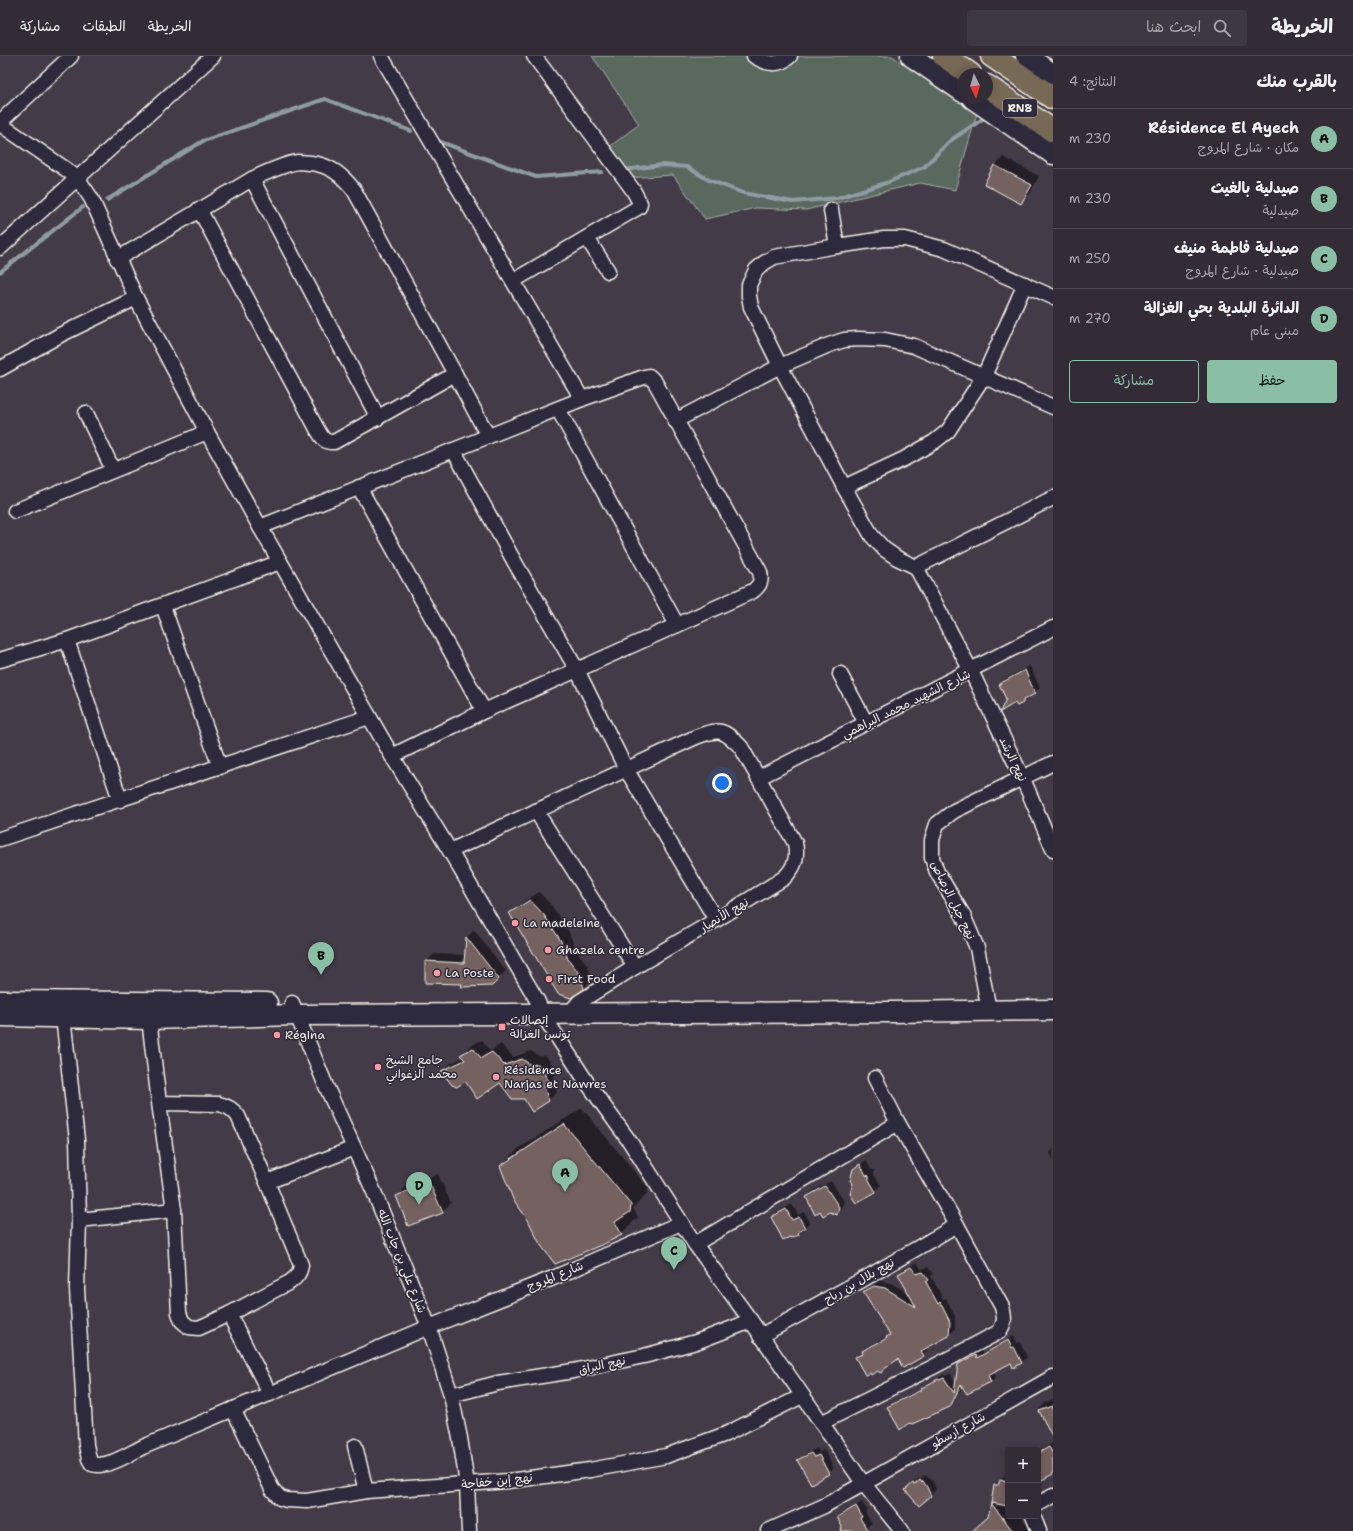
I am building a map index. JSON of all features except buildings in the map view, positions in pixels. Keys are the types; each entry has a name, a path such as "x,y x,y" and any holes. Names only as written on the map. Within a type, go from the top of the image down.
{"highway":[{"path":"944,56 961,68"},
{"name":"RN8","path":"992,56 1053,98"},
{"name":"RN8","path":"993,90 1053,131"}],"street":[{"path":"71,56 0,123 57,162 78,179 91,198 117,259 136,298 207,432 369,717 450,851 541,1008 588,1084 630,1142 695,1244 751,1321 863,1483 902,1531"},
{"path":"0,248 213,56"},
{"path":"381,56 582,399"},
{"path":"513,281 636,210 640,203 633,190 534,56"},
{"path":"754,56 766,63 776,64 784,61 790,56"},
{"path":"911,56 957,88"},
{"path":"1026,56 1053,74"},
{"path":"981,104 1053,154"},
{"path":"117,259 199,209 252,179 299,162 318,164 332,169 344,178 354,190 488,436"},
{"path":"252,179 378,418"},
{"path":"199,209 323,439 328,443 334,442 455,374"},
{"path":"831,210 837,246"},
{"path":"587,238 608,271"},
{"path":"1053,297 944,249 905,239 884,239 774,257 756,270 750,285 749,296 751,307 780,366 844,487 872,536 884,549 897,558 916,568 1053,498"},
{"path":"844,487 904,459 934,442 948,431 984,376 1025,284"},
{"path":"0,369 60,335 136,298"},
{"path":"675,421 780,366 829,345 844,340 858,339 885,340 914,346 1053,407"},
{"path":"260,527 582,399 644,377 649,376 655,382 675,421 760,572 762,578 759,585 753,591 484,711 392,756"},
{"path":"558,409 677,626"},
{"path":"86,413 113,470"},
{"path":"15,511 207,432"},
{"path":"454,451 514,561 577,670 626,769 716,920"},
{"path":"359,487 484,711"},
{"path":"0,660 67,640 280,562"},
{"name":"نهج الرشد","path":"916,568 971,671 1023,778 1053,849"},
{"path":"163,606 220,766"},
{"name":"شارع الشهيد محمد البراهمي","path":"758,778 1053,628"},
{"path":"67,640 120,800"},
{"path":"840,674 866,723"},
{"path":"0,839 369,717"},
{"name":"نهج الأنصار","path":"450,851 706,733 724,732 729,735 741,748 795,843 797,853 791,871 784,878 635,967 574,1008"},
{"name":"نهج جبل الرصاص","path":"988,1005 977,948 963,915 937,872 932,858 932,840 937,824 954,811 1053,763"},
{"path":"536,811 635,967"},
{"path":"0,1001 294,1009 574,1008 742,999 988,1005 1053,1010"},
{"path":"988,1005 1053,999"},
{"path":"0,1016 149,1018 294,1009"},
{"name":"شارع علي بن جاب الله","path":"294,1009 374,1192 429,1327 450,1395 460,1438 467,1484 469,1531"},
{"path":"63,1017 77,1140 79,1220 174,1210"},
{"path":"149,1018 159,1103 174,1210 179,1313 182,1321 189,1327 199,1328 290,1282 297,1277 301,1265 268,1182 238,1116 228,1106 219,1104 159,1103"},
{"path":"821,1422 933,1367 999,1332 1005,1320 1002,1308 957,1225 898,1124 874,1078"},
{"path":"695,1244 898,1124"},
{"path":"268,1182 354,1148"},
{"name":"شارع المروج","path":"79,1220 77,1297 86,1446 89,1459 92,1464 102,1465 143,1446 429,1327 553,1278 681,1223"},
{"name":"نهج بلال بن رباح","path":"760,1336 864,1279 957,1225"},
{"path":"229,1314 270,1394"},
{"name":"نهج البراق","path":"450,1395 498,1383 573,1371 644,1356 696,1342 751,1321"},
{"name":"شارع أرسطو","path":"768,1531 824,1506 1053,1377"},
{"name":"نهج إبن خفاجة","path":"233,1409 272,1489 280,1498 293,1501 307,1501 366,1491 508,1481 590,1470 666,1456 726,1434 802,1396"},
{"path":"355,1446 366,1491"},
{"path":"1041,1502 1053,1496"},
{"path":"1033,1519 1039,1531"}],"shaded area":[{"path":"592,56 892,56 957,100 957,104 964,104 977,113 955,190 920,183 806,210 756,208 705,219 673,175 628,178 608,148 639,124"}],"waterway":[{"path":"107,200 203,141 325,99 411,131"},
{"path":"624,170 662,165 687,167 709,180 743,193 793,202 837,198 886,183 924,167 951,140 984,118"},
{"path":"435,140 536,177 602,172"},
{"path":"0,272 83,207"}],"place":[{"name":"La madeleine","path":"515,923"},
{"name":"Ghazela centre","path":"548,950"},
{"name":"La Poste","path":"437,973"},
{"name":"صيدلية بالغيث","path":"321,975"},
{"name":"First Food","path":"549,979"},
{"name":"إتصالات تونس الغزالة","path":"502,1027"},
{"name":"Régina","path":"277,1035"},
{"name":"جامع الشيخ محمد الزغواني","path":"378,1067"},
{"name":"Résidence Narjas et Nawres","path":"496,1077"},
{"name":"Résidence El Ayech","path":"565,1192"},
{"name":"الدائرة البلدية بحي الغزالة","path":"419,1205"},
{"name":"صيدلية فاطمة منيف","path":"674,1270"}]}
